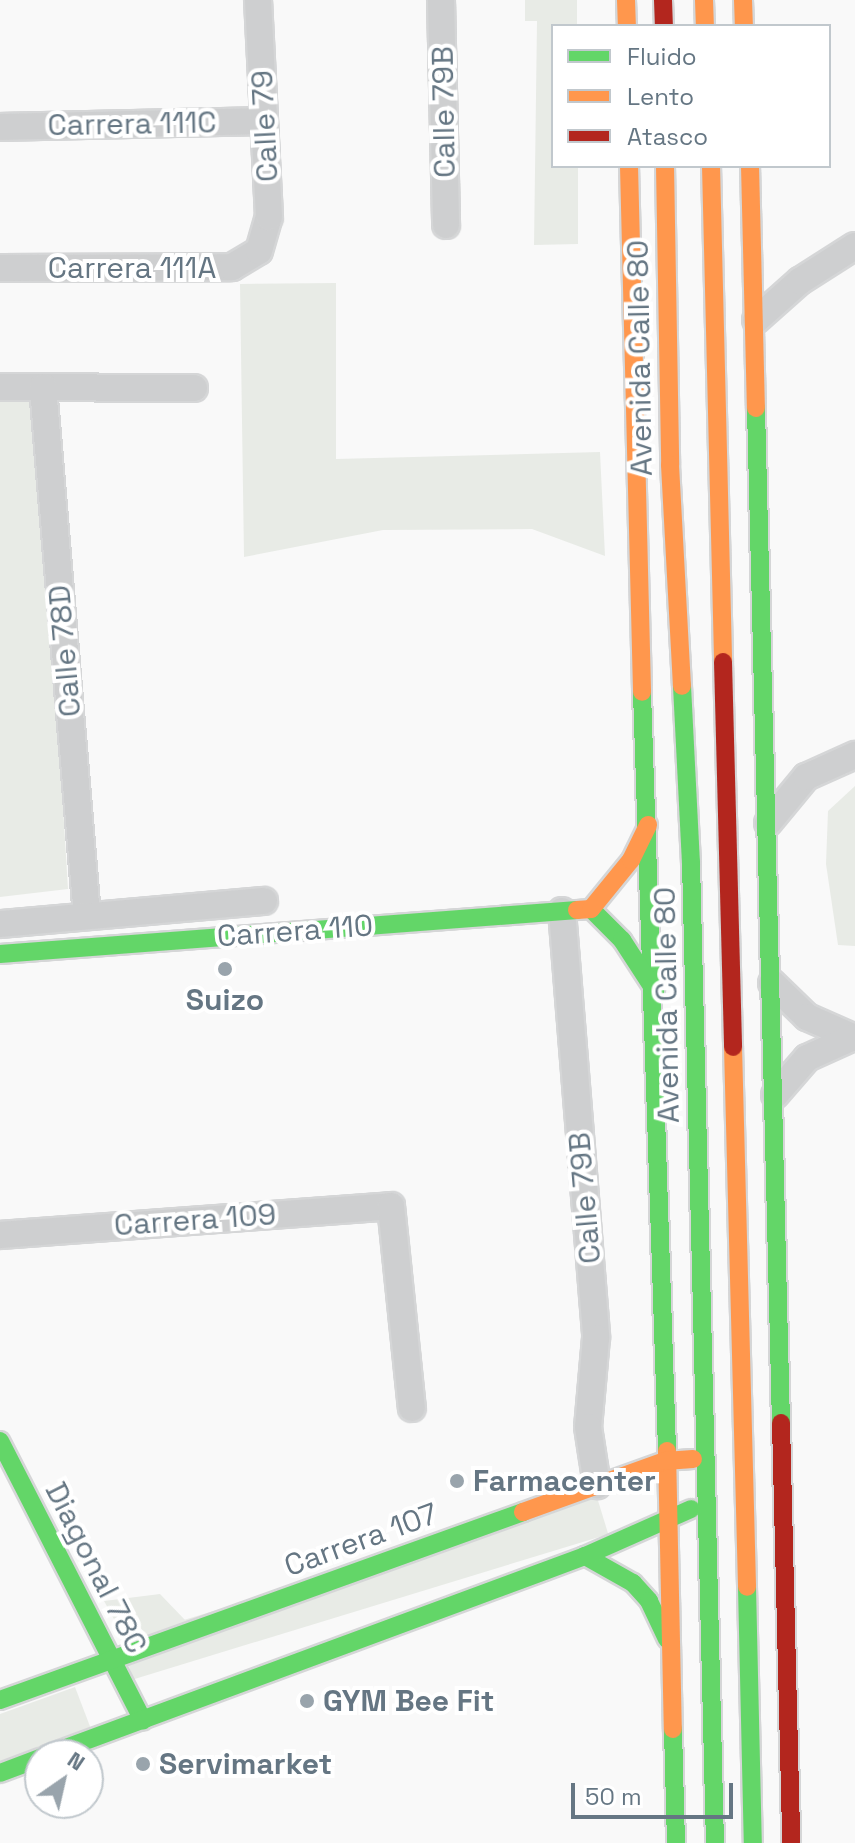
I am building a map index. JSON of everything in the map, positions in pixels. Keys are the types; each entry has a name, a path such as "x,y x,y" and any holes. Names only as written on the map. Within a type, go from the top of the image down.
{"main road":[{"path":"626,0 627,24"},
{"path":"663,0 664,24"},
{"path":"704,0 705,24"},
{"path":"743,0 744,24"},
{"name":"Avenida Calle 80","path":"629,168 648,825 660,1114 668,1643 676,1843"},
{"name":"Avenida Calle 80","path":"665,168 670,465 691,862 715,1843"},
{"path":"711,168 753,1843"},
{"path":"750,168 791,1843"},
{"path":"648,825 631,860 591,909 622,940 655,991"},
{"name":"Carrera 110","path":"0,954 591,909"},
{"path":"87,916 90,947"},
{"path":"660,1114 696,1050"},
{"path":"91,1739 585,1556 666,1523 706,1498 745,1464 783,1419"},
{"name":"Diagonal 78C","path":"0,1441 6,1466 143,1720"},
{"name":"Carrera 107","path":"0,1700 665,1461 705,1459 745,1464"},
{"path":"585,1556 633,1583 649,1601 668,1643"},
{"path":"0,1773 24,1764"}],"street":[{"name":"Calle 79","path":"258,0 269,217 259,251"},
{"name":"Calle 79B","path":"441,0 446,225"},
{"name":"Carrera 111C","path":"0,127 264,121"},
{"path":"756,320 800,281 855,246"},
{"name":"Carrera 111A","path":"0,268 232,267 259,251"},
{"path":"0,387 194,388"},
{"name":"Calle 78D","path":"43,387 87,916"},
{"path":"768,823 806,777 855,755"},
{"name":"Carrera 110","path":"0,924 264,901"},
{"name":"Calle 79B","path":"562,911 596,1338 588,1427 597,1485"},
{"path":"772,983 807,1017 853,1038"},
{"path":"775,1095 807,1058 853,1038"},
{"name":"Carrera 109","path":"0,1235 391,1206 412,1408"}],"shaded area":[{"path":"525,0 577,0 577,24 551,24 551,168 578,168 578,244 534,245 537,21 525,21"},
{"path":"336,283 336,459 600,452 605,556 532,529 383,530 244,557 240,284"},
{"path":"0,396 32,398 39,412 68,889 0,897"},
{"path":"855,786 855,946 838,945 826,864 828,811"},
{"path":"596,1494 608,1534 133,1679 121,1639"},
{"path":"160,1594 186,1621 146,1635 140,1627 119,1628 104,1601"},
{"path":"75,1687 91,1729 64,1739 24,1739 24,1754 0,1763 0,1714"}],"traffic: fast":[{"path":"756,408 781,1423"},
{"path":"682,686 691,862 715,1843"},
{"path":"642,692 667,1451"},
{"path":"591,909 622,940 655,991"},
{"path":"0,954 577,910"},
{"path":"0,1441 143,1720"},
{"path":"90,1739 585,1556 691,1509"},
{"path":"0,1700 523,1512"},
{"path":"585,1556 633,1583 649,1601 667,1639"},
{"path":"747,1587 753,1843"},
{"path":"673,1729 676,1843"},
{"path":"0,1773 24,1764"}],"traffic: slow":[{"path":"626,0 627,24"},
{"path":"704,0 705,24"},
{"path":"743,0 744,24"},
{"path":"629,168 642,692"},
{"path":"665,168 670,465 682,686"},
{"path":"711,168 723,662"},
{"path":"750,168 756,408"},
{"path":"577,910 591,909 631,860 648,825"},
{"path":"733,1047 747,1587"},
{"path":"667,1451 673,1729"},
{"path":"523,1512 665,1461 693,1459"}],"traffic: jam":[{"path":"663,0 664,24"},
{"path":"723,662 733,1047"},
{"path":"781,1423 791,1843"}],"place":[{"name":"Suizo","path":"225,969"},
{"name":"Farmacenter","path":"457,1481"},
{"name":"GYM Bee Fit","path":"307,1701"},
{"name":"Servimarket","path":"143,1764"}]}
